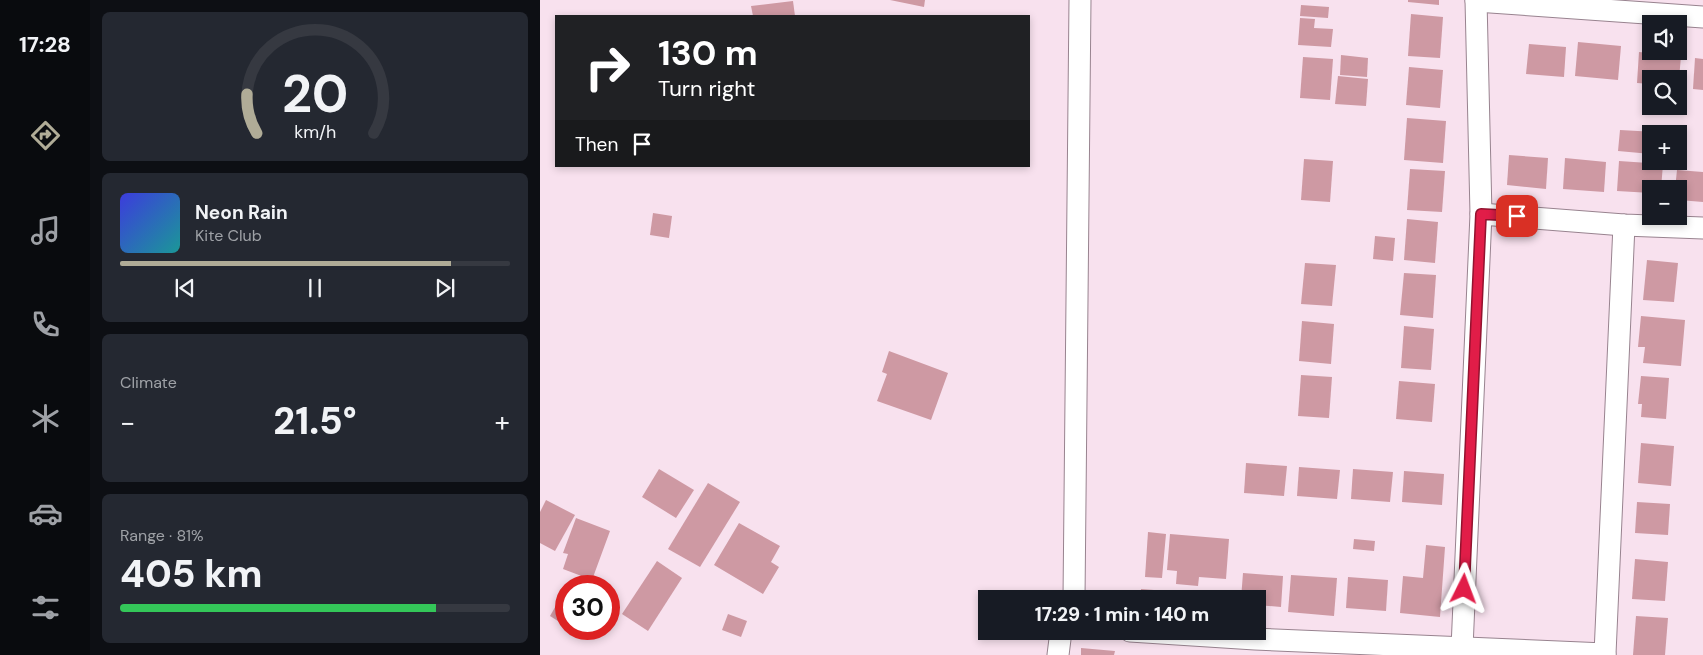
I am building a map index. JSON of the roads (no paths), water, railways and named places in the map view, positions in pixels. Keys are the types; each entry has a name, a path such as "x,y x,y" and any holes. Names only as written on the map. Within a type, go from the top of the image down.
{"street":[{"path":"1074,590 1080,0"},
{"path":"1462,648 1481,214 1476,1 1703,17"},
{"path":"1481,214 1624,225 1703,228"},
{"path":"1200,640 1254,647 1462,648 1604,654 1624,225"},
{"path":"1058,655 1060,640"}]}
